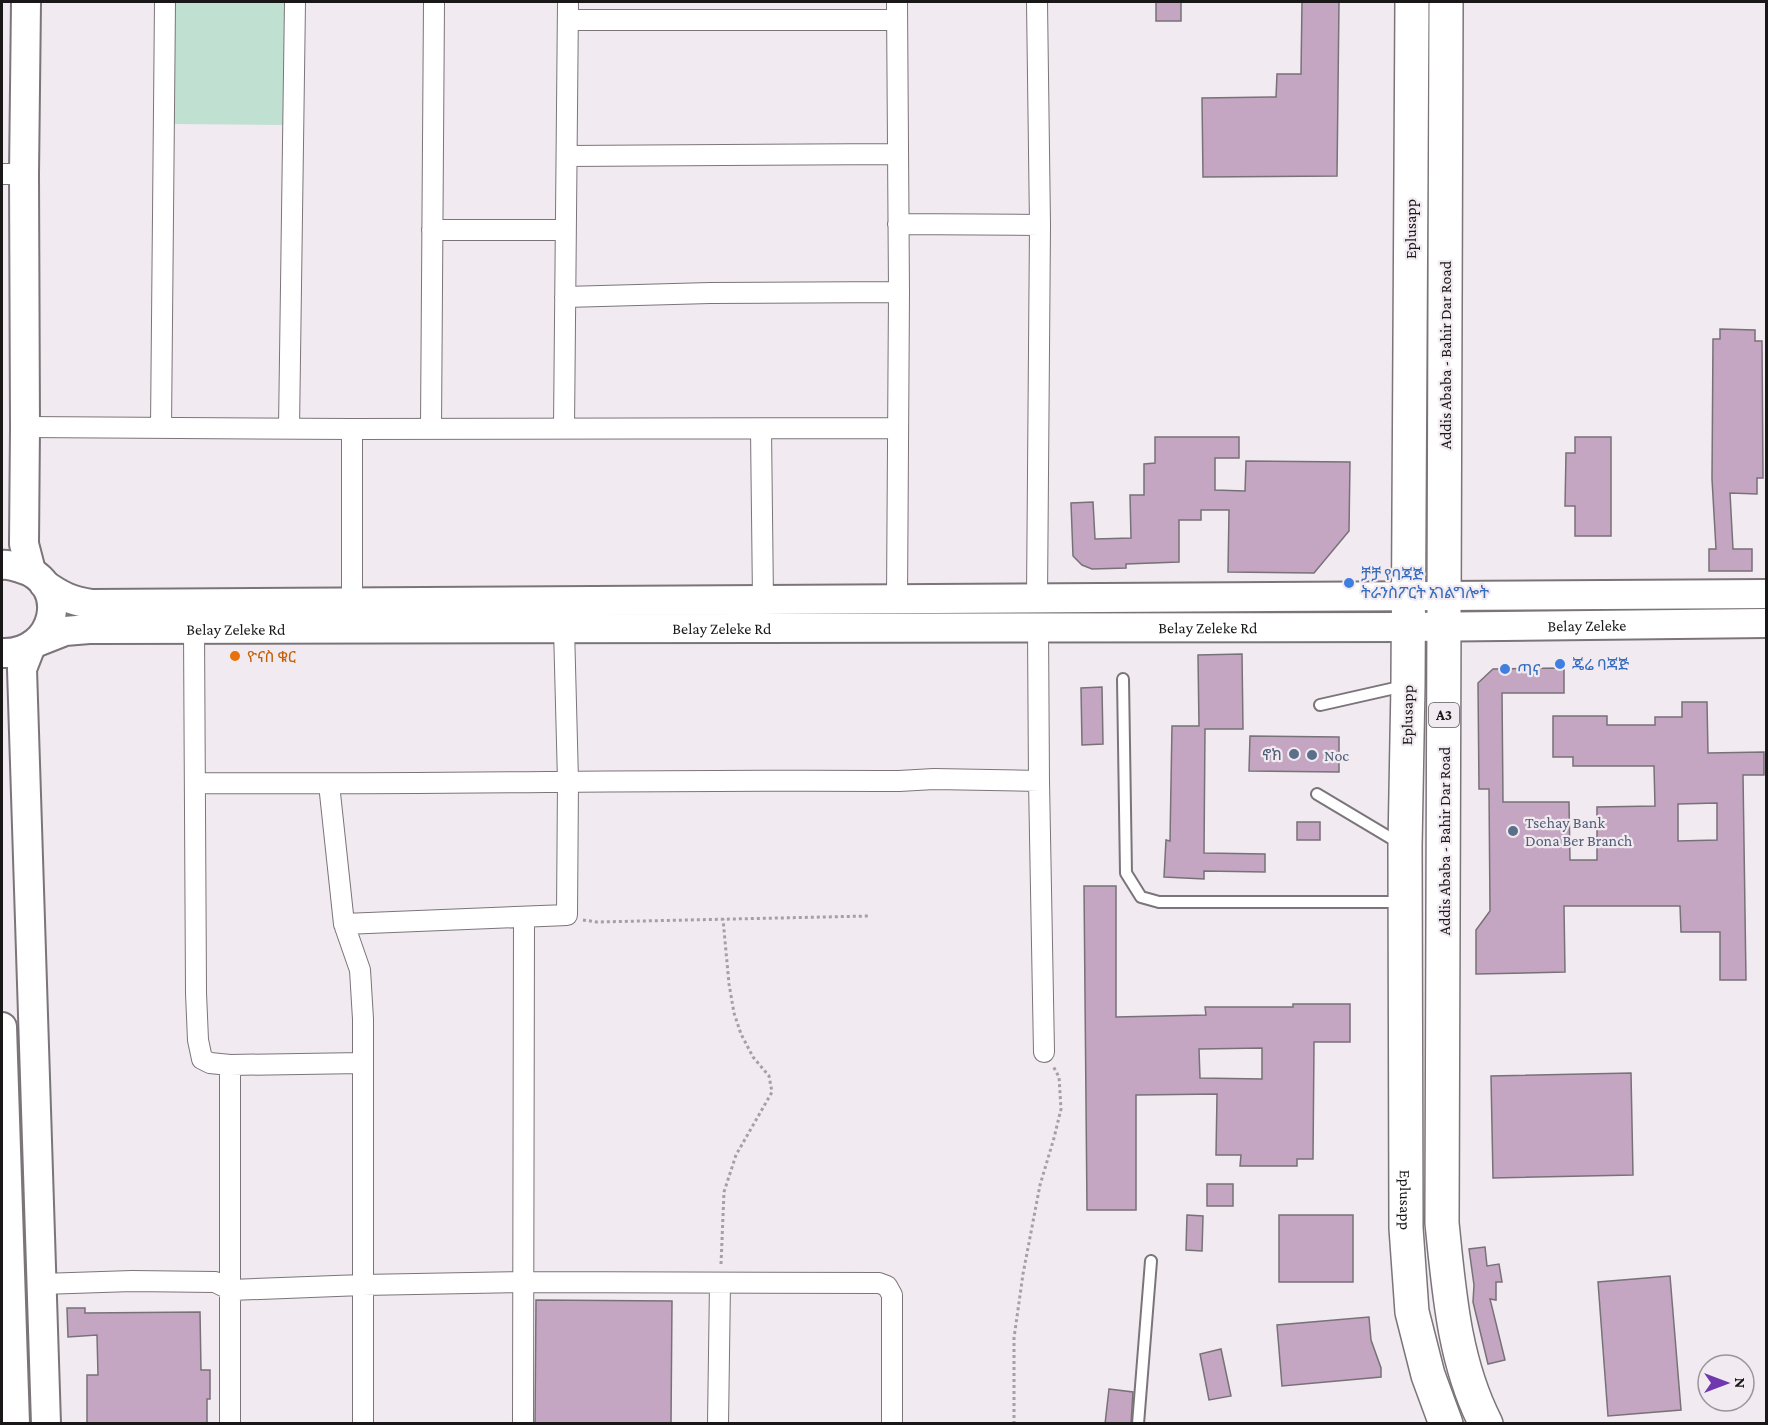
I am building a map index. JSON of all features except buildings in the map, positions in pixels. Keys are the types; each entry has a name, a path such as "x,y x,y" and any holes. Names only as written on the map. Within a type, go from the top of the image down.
{"highway":[{"name":"Eplusapp","path":"1412,2 1405,846 1406,1228 1412,1312 1428,1375 1446,1424"},
{"name":"Addis Ababa - Bahir Dar Road","path":"1446,2 1442,1223 1451,1307 1460,1351 1486,1424"}],"street":[{"path":"15,1424 22,669 34,644 43,636 48,626 52,604 49,593 38,577 24,544 25,427 13,174 26,2"},
{"path":"161,428 165,2"},
{"path":"289,428 295,2"},
{"path":"430,428 434,2"},
{"path":"1037,2 1040,225 1037,598 1044,1052"},
{"path":"564,428 568,11 897,11 899,291 897,599"},
{"path":"567,156 898,154"},
{"path":"898,224 1040,225"},
{"path":"432,230 565,230"},
{"path":"565,297 899,291"},
{"path":"25,427 898,428"},
{"path":"352,429 352,616"},
{"path":"761,429 763,614"},
{"name":"Belay Zeleke Rd","path":"2,565 6,564 38,577 60,595 74,602 564,628 763,614 897,599 1037,598 1408,611"},
{"name":"Belay Zeleke","path":"1444,611 1767,594"},
{"name":"Belay Zeleke Rd","path":"2,653 17,653 65,631 194,629 352,616 763,614 1038,627 1408,611"},
{"name":"Belay Zeleke","path":"1408,611 1767,623"},
{"path":"344,924 567,915 564,628"},
{"path":"194,629 196,993 198,1040 202,1059 210,1063 230,1065 362,1063"},
{"path":"195,783 934,779 1039,781"},
{"path":"329,784 344,924 360,969 363,1019 363,1424"},
{"path":"523,1424 524,917"},
{"path":"2,1027 42,1284 46,1424"},
{"path":"230,1065 230,1424"},
{"path":"42,1284 132,1281 215,1282 231,1290 525,1282 879,1283 887,1286 892,1294 891,1424"},
{"path":"718,1424 720,1283"}],"lane":[{"path":"1123,680 1126,873 1141,897 1159,902 1405,902"},
{"path":"1320,705 1408,685"},
{"path":"1317,794 1405,846"},
{"path":"1138,1424 1151,1261"}],"path":[{"path":"567,915 597,922 869,916"},
{"path":"720,1283 724,1192 736,1155 772,1092 769,1076 753,1058 734,1013 723,919"},
{"path":"1014,1424 1014,1338 1023,1274 1040,1185 1061,1109 1059,1077 1044,1052"}],"green space":[{"path":"174,2 285,3 283,125 172,124"}],"place":[{"name":"ቻቻ የባጃጅ ትራንስፖርት አገልግሎት","path":"1349,583"},
{"name":"ዮናስ ቁር","path":"235,656"},
{"name":"ጄሬ ባጃጅ","path":"1560,664"},
{"name":"ጣና","path":"1505,669"},
{"name":"ኖክ","path":"1294,754"},
{"name":"Noc","path":"1312,755"},
{"name":"Tsehay Bank Dona Ber Branch","path":"1513,831"}]}
